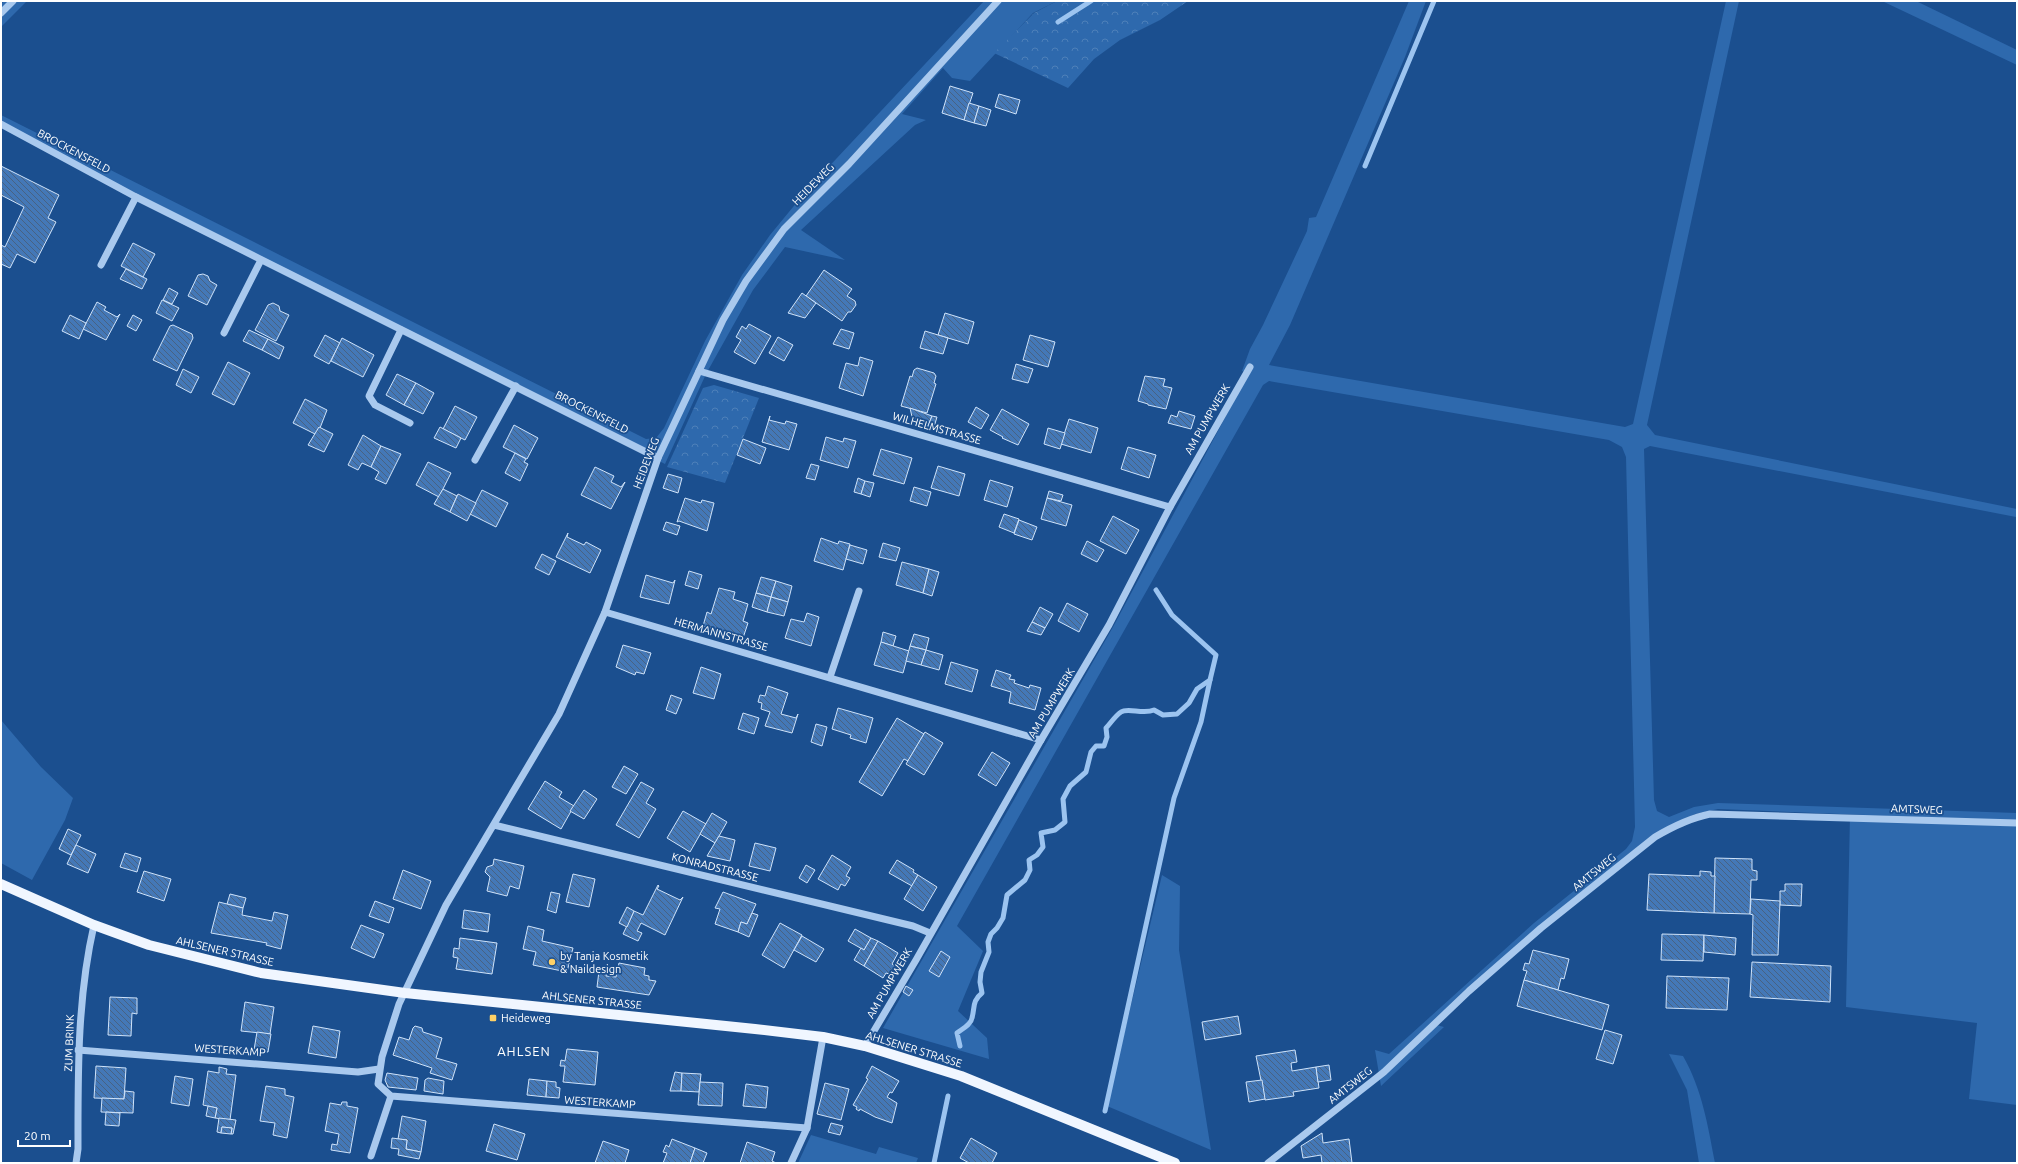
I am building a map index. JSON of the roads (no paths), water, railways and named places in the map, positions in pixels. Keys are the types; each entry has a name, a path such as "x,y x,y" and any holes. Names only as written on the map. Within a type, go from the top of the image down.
{"main road":[{"name":"AHLSENER STRASSE","path":"1,884 94,925 149,945 261,973 405,993 755,1029 823,1038 865,1046 961,1076 1175,1163"}],"street":[{"path":"1,12 13,1"},
{"name":"HEIDEWEG","path":"405,993 446,905 559,714 605,612 658,458 723,320 746,281 784,229 849,164 998,1"},
{"name":"BROCKENSFELD","path":"1,124 136,197 658,458"},
{"path":"101,266 136,197"},
{"path":"224,333 261,260"},
{"path":"401,330 369,396 375,405 410,423"},
{"name":"AM PUMPWERK","path":"865,1046 916,960 1041,740 1110,625 1170,507 1250,367"},
{"name":"WILHELMSTRASSE","path":"699,371 1170,507"},
{"path":"475,460 516,386"},
{"path":"830,677 859,591"},
{"name":"HERMANNSTRASSE","path":"605,612 1041,740"},
{"name":"AMTSWEG","path":"1268,1163 1384,1072 1469,991 1541,928 1655,837 1671,828 1697,817 1710,814 2017,823"},
{"name":"KONRADSTRASSE","path":"494,825 913,926 930,933"},
{"name":"ZUM BRINK","path":"76,1163 78,1149 78,1050 82,987 94,925"},
{"path":"371,1156 391,1096 378,1084 379,1069 399,1004 405,993"},
{"path":"792,1163 807,1128 823,1038"},
{"name":"WESTERKAMP","path":"78,1050 358,1072 379,1069"},
{"name":"WESTERKAMP","path":"391,1096 807,1128"}],"waterway":[{"path":"1058,22 1091,1"},
{"path":"1365,166 1434,1"},
{"path":"960,1046 957,1033 970,1023 975,1002 982,993 980,982 981,972 989,952 988,942 991,934 1003,918 1007,895 1025,880 1030,870 1029,860 1037,855 1043,847 1041,833 1055,830 1065,822 1063,799 1070,786 1086,772 1091,752 1096,746 1104,746 1107,737 1106,728 1121,712 1128,710 1145,712 1154,710 1163,715 1177,714 1189,703 1197,689 1210,680 1216,655 1172,615 1156,590"},
{"path":"1105,1111 1174,798 1201,722 1210,680"},
{"path":"934,1163 948,1096"}],"place":[{"name":"by Tanja Kosmetik & Naildesign","path":"552,962"},
{"name":"Heideweg","path":"493,1018"}],"district":[{"name":"AHLSEN","path":"524,1051"}]}
